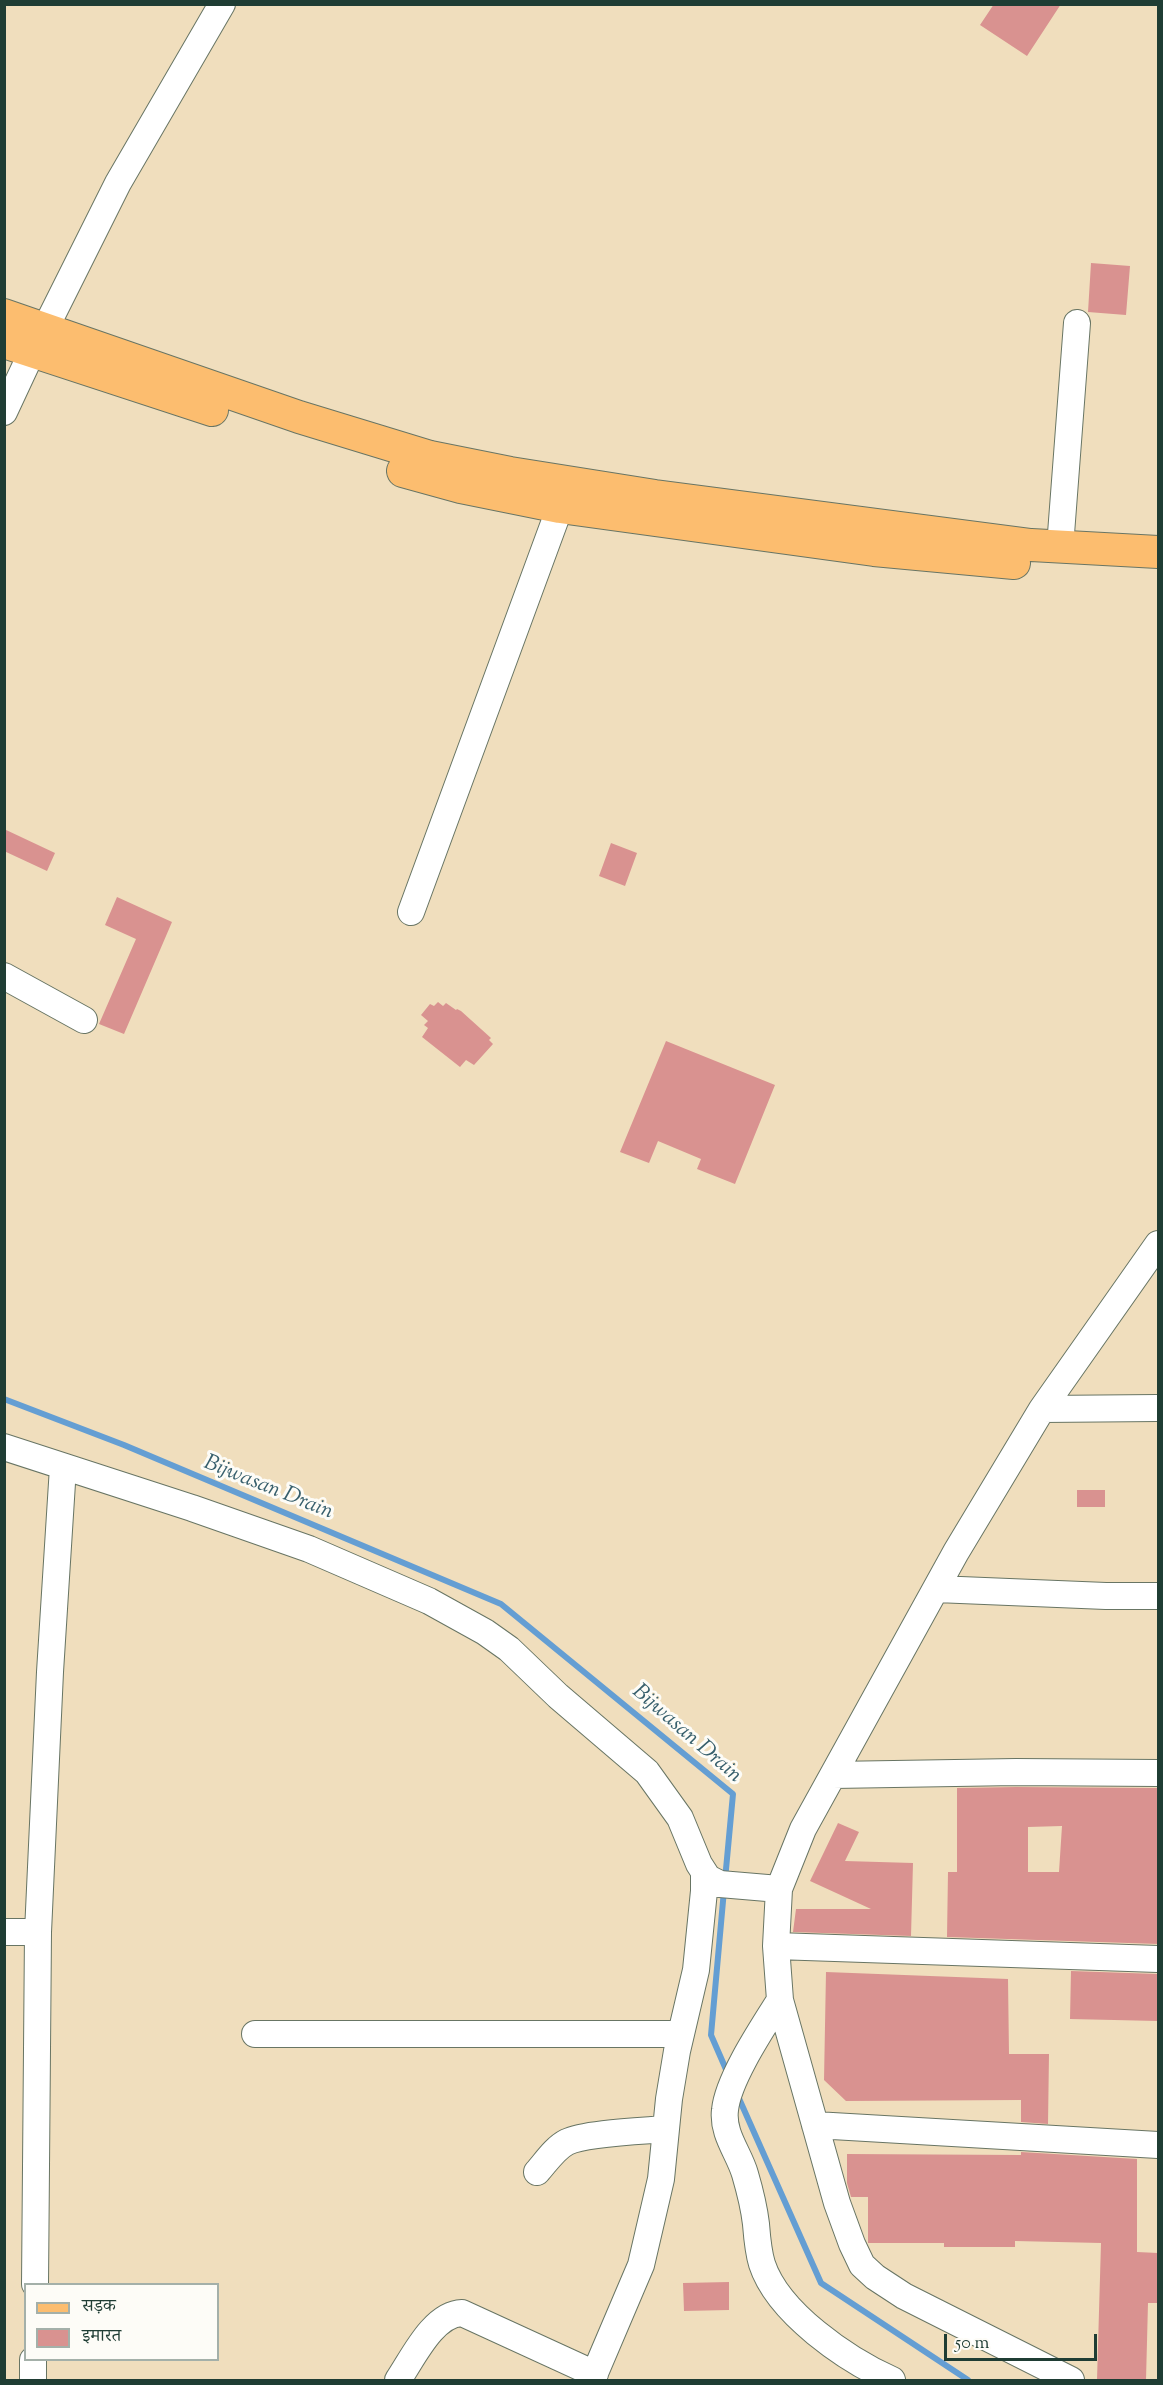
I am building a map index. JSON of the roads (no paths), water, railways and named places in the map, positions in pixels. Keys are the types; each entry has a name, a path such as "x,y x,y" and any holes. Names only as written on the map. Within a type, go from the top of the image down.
{"main road":[{"path":"4,315 27,341 419,476 461,487 560,507 874,550 1060,568 1158,573"},
{"path":"27,341 298,417 430,457 510,473 655,496 1032,545 1158,552"}],"street":[{"path":"4,412 27,341 222,4"},
{"path":"1060,547 1077,323"},
{"path":"411,912 560,507"},
{"path":"4,976 84,1020"},
{"path":"1071,2380 904,2296 875,2277 862,2265 837,2203 780,2000 773,1888 803,1829 936,1589 1042,1409 1158,1244"},
{"path":"1042,1409 1158,1408"},
{"path":"4,1448 192,1508 309,1549 429,1601 485,1632 509,1649 558,1696 647,1772 680,1818 709,1883 696,1970 681,2034 666,2129 661,2179 641,2265 594,2377 474,2316 453,2313 442,2318 433,2328 398,2380"},
{"path":"35,2283 38,1932 50,1672 63,1467"},
{"path":"936,1589 1158,1596"},
{"path":"833,1775 1016,1772 1158,1773"},
{"path":"709,1883 773,1888"},
{"path":"4,1932 38,1932"},
{"path":"777,1946 1158,1959"},
{"path":"780,2000 740,2070 724,2111 727,2131 744,2171 753,2203 762,2264 771,2282 795,2314 842,2354 892,2380"},
{"path":"255,2034 681,2034"},
{"path":"815,2125 1158,2145"},
{"path":"537,2172 559,2147 568,2141 583,2137 666,2129"},
{"path":"33,2361 33,2380"}],"waterway":[{"name":"Bijwasan Drain","path":"4,1399 124,1445 501,1604 733,1794 725,1880"},
{"name":"Bijwasan Drain","path":"724,1890 711,2035 728,2074"},
{"name":"Bijwasan Drain","path":"737,2094 821,2283 968,2380"}]}
